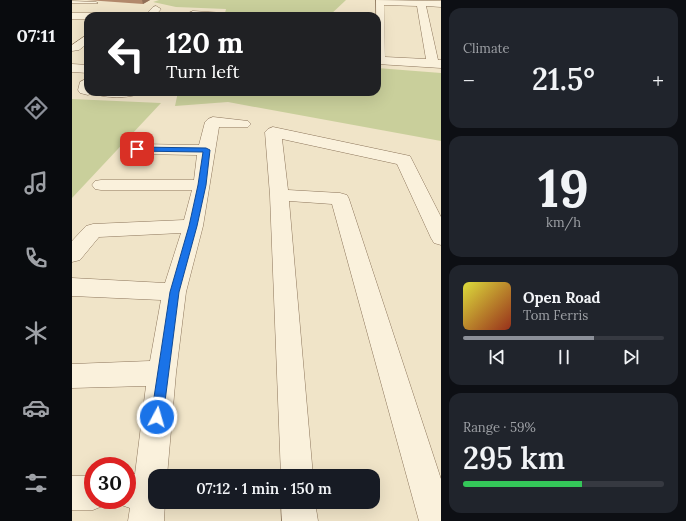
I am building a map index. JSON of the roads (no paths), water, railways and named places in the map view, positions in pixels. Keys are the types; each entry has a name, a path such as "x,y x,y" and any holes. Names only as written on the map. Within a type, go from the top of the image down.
{"street":[{"path":"379,12 380,1 441,4"},
{"path":"381,60 437,64 420,3"},
{"path":"72,16 84,16"},
{"path":"74,48 84,40"},
{"path":"72,68 84,69"},
{"path":"140,501 174,292 193,226 202,185 206,150 213,122 243,124"},
{"path":"297,469 279,195 273,132 404,160 441,238"},
{"path":"137,149 206,150"},
{"path":"101,184 202,185"},
{"path":"279,195 340,199 437,521"},
{"path":"72,255 93,231 193,226"},
{"path":"72,287 174,292"},
{"path":"72,376 162,373"},
{"path":"72,493 84,493"},
{"path":"299,509 300,521"}],"lane":[{"path":"72,2 96,3"}]}
